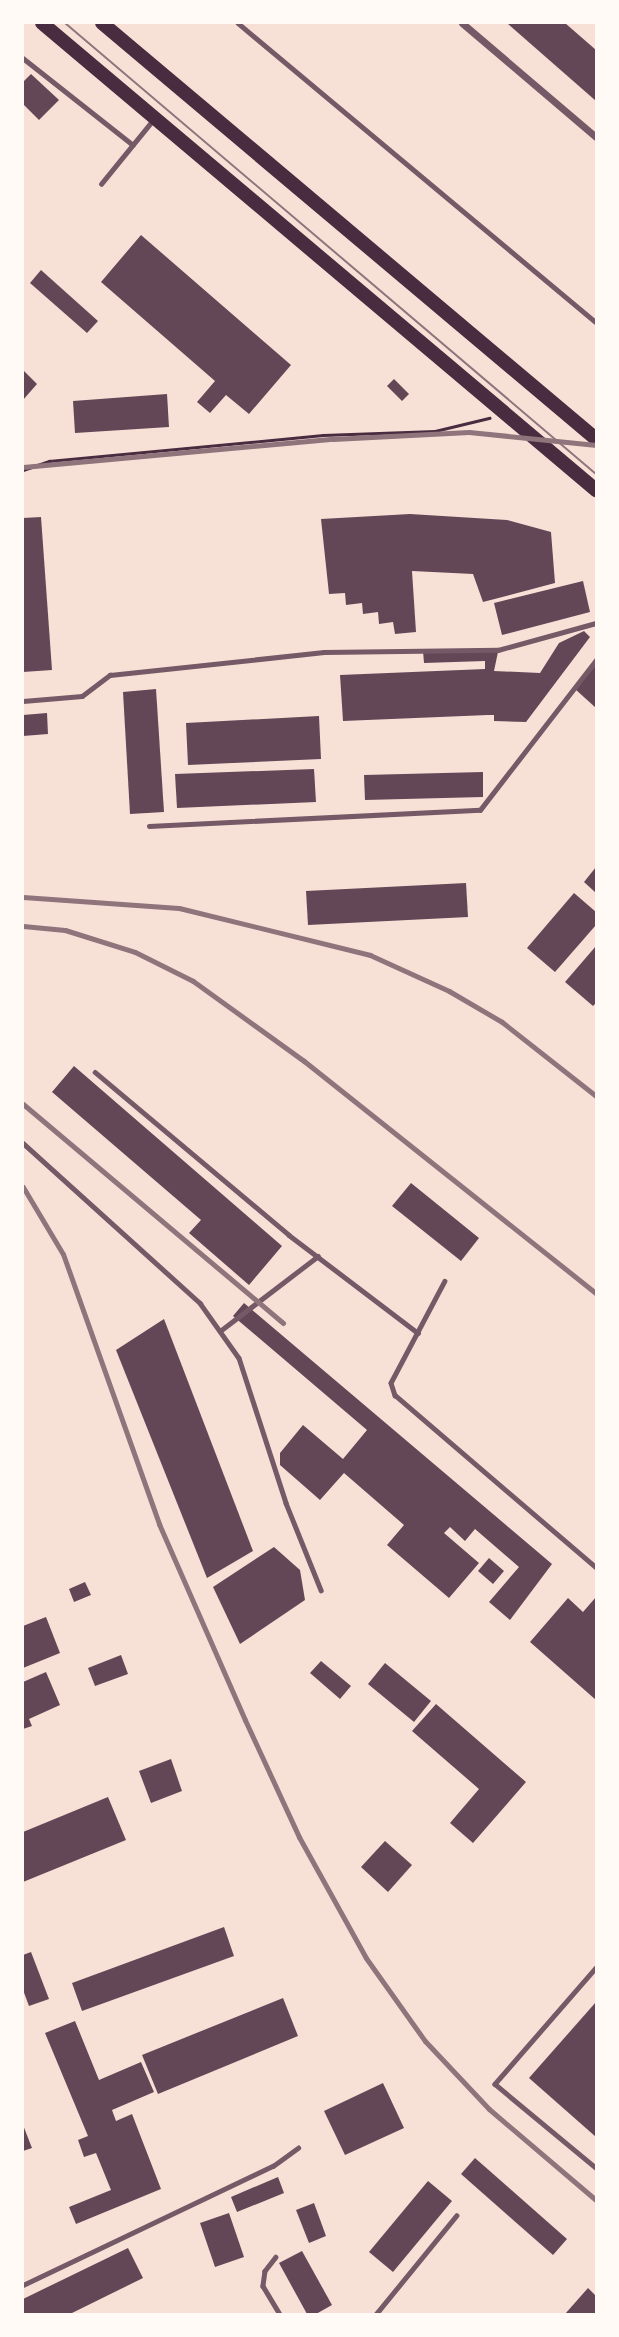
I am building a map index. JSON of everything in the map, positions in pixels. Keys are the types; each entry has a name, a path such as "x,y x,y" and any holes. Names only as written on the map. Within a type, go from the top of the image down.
{"main road":[{"path":"42,23 596,490"},
{"path":"102,23 596,439"}],"street":[{"path":"462,23 596,136"}],"lane":[{"path":"238,23 596,323"},
{"path":"23,58 133,145"},
{"path":"101,184 154,119"},
{"path":"23,701 82,696 110,675 324,652 498,650 596,623"},
{"path":"149,826 480,810 596,660"},
{"path":"95,1072 318,1256 418,1332"},
{"path":"23,1143 200,1303 239,1358 286,1503 321,1590"},
{"path":"220,1331 318,1256"},
{"path":"445,1281 391,1383 395,1395 596,1567"},
{"path":"596,1968 495,2084 596,2168"},
{"path":"23,2285 273,2166 298,2148"},
{"path":"376,2314 456,2216"},
{"path":"276,2257 265,2272 263,2286 280,2314"}],"path":[{"path":"23,470 49,461 323,435 435,431 482,422 500,409"}],"building":[{"path":"507,23 565,23 596,50 596,101"},
{"path":"31,74 59,100 39,120 23,104 23,82"},
{"path":"141,235 291,365 249,414 226,395 210,413 197,402 215,381 101,282"},
{"path":"41,270 98,321 87,333 30,283"},
{"path":"23,370 37,384 23,400"},
{"path":"394,379 409,394 402,401 387,386"},
{"path":"167,394 169,427 75,433 73,401"},
{"path":"410,514 507,520 551,532 555,583 483,602 473,574 412,571 416,632 395,634 393,622 379,624 378,612 363,614 362,603 346,605 345,593 329,594 321,519"},
{"path":"41,517 52,670 23,672 23,518"},
{"path":"583,581 590,612 502,635 494,603"},
{"path":"584,631 590,637 526,722 494,721 494,715 343,721 340,675 485,669 485,661 424,663 423,651 498,652 494,671 540,673 559,643"},
{"path":"596,665 596,708 575,689"},
{"path":"156,689 164,812 130,814 123,692"},
{"path":"47,713 48,734 23,736 23,715"},
{"path":"319,716 321,759 188,765 186,723"},
{"path":"314,769 316,802 177,808 175,774"},
{"path":"483,772 483,797 365,800 364,775"},
{"path":"596,867 596,893 584,882"},
{"path":"466,883 468,917 308,925 306,891"},
{"path":"574,893 596,912 596,925 555,972 527,948"},
{"path":"596,946 596,1003 593,1006 565,982"},
{"path":"74,1066 282,1246 249,1285 189,1233 201,1220 52,1092"},
{"path":"411,1183 479,1238 461,1261 392,1206"},
{"path":"244,1303 552,1564 510,1620 489,1602 519,1567 475,1529 465,1541 450,1527 444,1533 479,1563 449,1598 387,1545 404,1525 344,1473 320,1500 280,1465 280,1453 303,1425 343,1459 367,1430 233,1316"},
{"path":"164,1319 253,1551 207,1578 116,1350"},
{"path":"274,1547 300,1570 305,1600 240,1644 213,1587"},
{"path":"489,1558 504,1571 493,1584 478,1571"},
{"path":"85,1582 91,1595 74,1602 69,1589"},
{"path":"596,1597 596,1700 530,1642 568,1598 583,1612"},
{"path":"46,1617 60,1653 23,1668 23,1626"},
{"path":"121,1655 128,1674 95,1686 88,1668"},
{"path":"321,1661 351,1686 340,1699 310,1673"},
{"path":"385,1663 431,1701 414,1722 368,1684"},
{"path":"46,1672 60,1705 29,1719 32,1726 23,1729 23,1682"},
{"path":"436,1704 526,1782 473,1843 450,1823 479,1789 412,1731"},
{"path":"171,1759 182,1791 151,1803 139,1771"},
{"path":"108,1797 126,1840 23,1882 23,1832"},
{"path":"385,1841 412,1865 388,1892 361,1867"},
{"path":"224,1927 234,1956 82,2011 72,1983"},
{"path":"31,1952 49,1999 29,2006 23,1990 23,1955"},
{"path":"283,1998 298,2036 158,2094 142,2055"},
{"path":"596,2002 596,2137 529,2078"},
{"path":"75,2021 99,2080 141,2062 154,2092 112,2110 116,2121 132,2114 161,2189 76,2224 69,2207 111,2190 96,2153 84,2157 78,2140 88,2136 45,2033"},
{"path":"383,2083 404,2128 345,2155 324,2111"},
{"path":"23,2125 32,2148 23,2151"},
{"path":"475,2158 567,2239 553,2255 461,2174"},
{"path":"278,2177 284,2193 237,2212 231,2197"},
{"path":"428,2181 452,2201 393,2272 369,2252"},
{"path":"314,2203 326,2236 309,2243 296,2210"},
{"path":"229,2213 244,2257 215,2267 200,2223"},
{"path":"128,2248 143,2278 70,2314 23,2314 23,2299"},
{"path":"302,2251 332,2305 316,2314 307,2314 279,2263"},
{"path":"588,2288 596,2296 596,2314 565,2314"}],"tram line":[{"path":"65,23 596,474"}],"railway":[{"path":"23,467 333,439 469,432 596,445"},
{"path":"23,897 179,908 370,955 449,991 502,1022 596,1096"},
{"path":"23,926 65,930 135,952 193,981 304,1061 596,1293"},
{"path":"23,1104 283,1323"},
{"path":"23,1187 63,1254 159,1524 245,1720 299,1837 366,1958 425,2041 489,2109 596,2200"}]}
